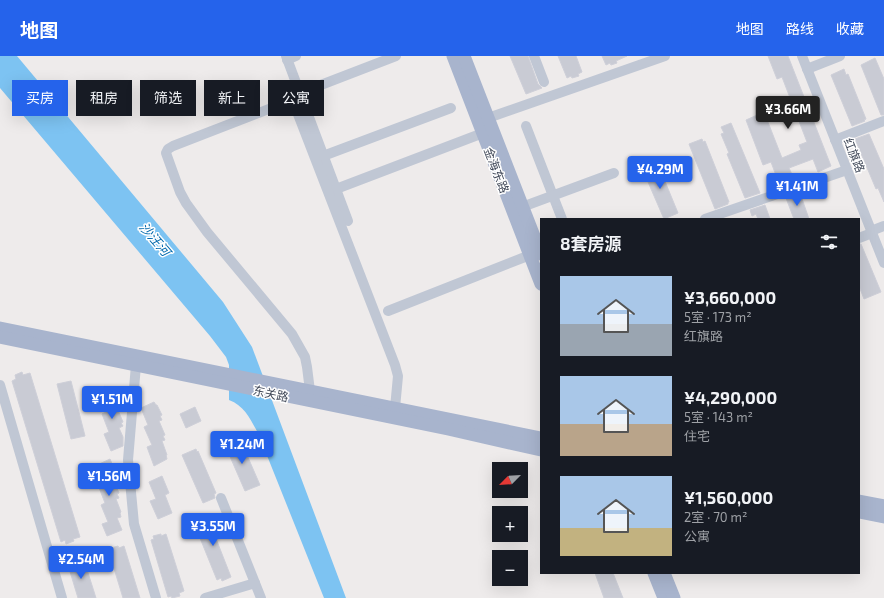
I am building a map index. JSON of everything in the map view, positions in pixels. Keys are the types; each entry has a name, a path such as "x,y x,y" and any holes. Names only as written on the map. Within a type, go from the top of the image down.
{"main road":[{"name":"金海东路","path":"452,56 535,254"},
{"name":"金海东路","path":"464,56 522,207 535,254 540,279"},
{"name":"东关路","path":"0,328 518,432 540,438"},
{"name":"东关路","path":"0,338 448,429 540,450"},
{"path":"518,432 536,430 540,428"},
{"path":"507,442 540,458"},
{"path":"860,501 884,506"},
{"path":"860,512 884,517"},
{"path":"652,574 662,593"},
{"path":"654,574 662,593"},
{"path":"664,574 674,598"}],"street":[{"path":"324,84 396,56"},
{"path":"534,56 544,82"},
{"path":"488,118 665,56"},
{"name":"红旗路","path":"802,56 884,263"},
{"path":"807,69 840,56"},
{"path":"290,57 296,80"},
{"path":"310,391 308,367 305,357 292,334 207,232 186,203 180,192 166,153 168,149 173,146 291,101 294,104 395,365 398,376 395,408"},
{"path":"323,156 451,108"},
{"path":"308,116 348,221"},
{"path":"835,140 884,121"},
{"path":"526,126 562,218"},
{"path":"336,189 483,133"},
{"path":"708,218 847,170"},
{"path":"522,207 614,173"},
{"path":"860,238 884,226"},
{"path":"388,311 535,254"},
{"path":"136,365 128,473 134,524 156,598"},
{"path":"0,385 62,598"},
{"path":"221,498 261,598"},
{"path":"209,597 255,583"}],"water":[{"path":"0,56 17,56 37,80 12,80 12,102 0,88"},
{"name":"沙汪河","path":"24,116 67,116 223,302 252,347 346,598 324,598 258,433 243,409 229,400 229,365 226,357 210,336"}],"building":[{"path":"510,56 528,56 538,84 542,88 526,94"},
{"path":"558,56 576,56 582,72 578,74 579,76 572,78 571,76 567,78"},
{"path":"602,56 627,56 616,61 617,63 611,65 610,63 606,65"},
{"path":"768,56 788,56 831,166 818,172 813,159 789,168 795,181 780,186 771,162 763,165 746,120 764,112 782,158 801,150 799,145 807,142 782,77 777,79"},
{"path":"875,58 884,79 884,115 881,115 861,65"},
{"path":"844,69 846,75 848,74 866,119 864,120 865,121 852,126 831,75"},
{"path":"731,123 760,193 745,198 727,154 729,153 721,134 724,133 721,127"},
{"path":"869,134 884,169 884,202 878,188 876,189 855,139"},
{"path":"702,139 703,142 705,141 729,202 728,204 715,209 689,144"},
{"path":"657,162 678,213 664,218 642,168"},
{"path":"800,193 809,218 794,218 786,198"},
{"path":"765,205 770,218 758,218 756,214 752,216 750,210"},
{"path":"860,244 881,292 864,299 860,289"},
{"path":"22,372 23,375 30,373 80,537 73,539 74,541 66,544 65,540 61,542 12,381 16,379 15,375"},
{"path":"71,381 85,436 71,439 57,384"},
{"path":"112,389 113,392 115,391 119,402 119,407 117,408 123,422 121,423 123,426 119,428 123,437 123,446 111,451 104,434 109,432 102,414 106,412 99,394"},
{"path":"154,402 162,415 160,416 162,420 159,421 165,435 163,436 165,440 162,441 167,459 154,466 147,447 152,445 144,427 148,425 141,408"},
{"path":"195,407 201,421 186,428 180,414"},
{"path":"240,439 260,485 245,491 225,445"},
{"path":"196,449 216,493 214,494 215,498 203,503 182,455"},
{"path":"110,459 116,473 114,474 116,478 113,479 119,493 117,494 119,498 116,499 121,512 121,517 117,518 122,530 107,536 102,524 108,522 101,505 105,503 98,485 102,483 95,466"},
{"path":"162,476 169,493 165,495 172,513 158,519 150,501 156,499 149,482"},
{"path":"210,514 217,526 215,526 216,530 213,531 231,577 222,581 221,578 217,580 200,538 202,537 196,521"},
{"path":"161,534 161,536 166,534 184,591 179,593 180,596 172,598 171,596 168,597 151,540 154,539 153,536"},
{"path":"118,546 119,548 124,546 140,598 123,598 109,552 112,551 111,548"},
{"path":"78,559 79,561 84,560 96,598 78,598 68,565 71,564 70,561"},
{"path":"595,574 613,574 623,598 604,598"}]}
